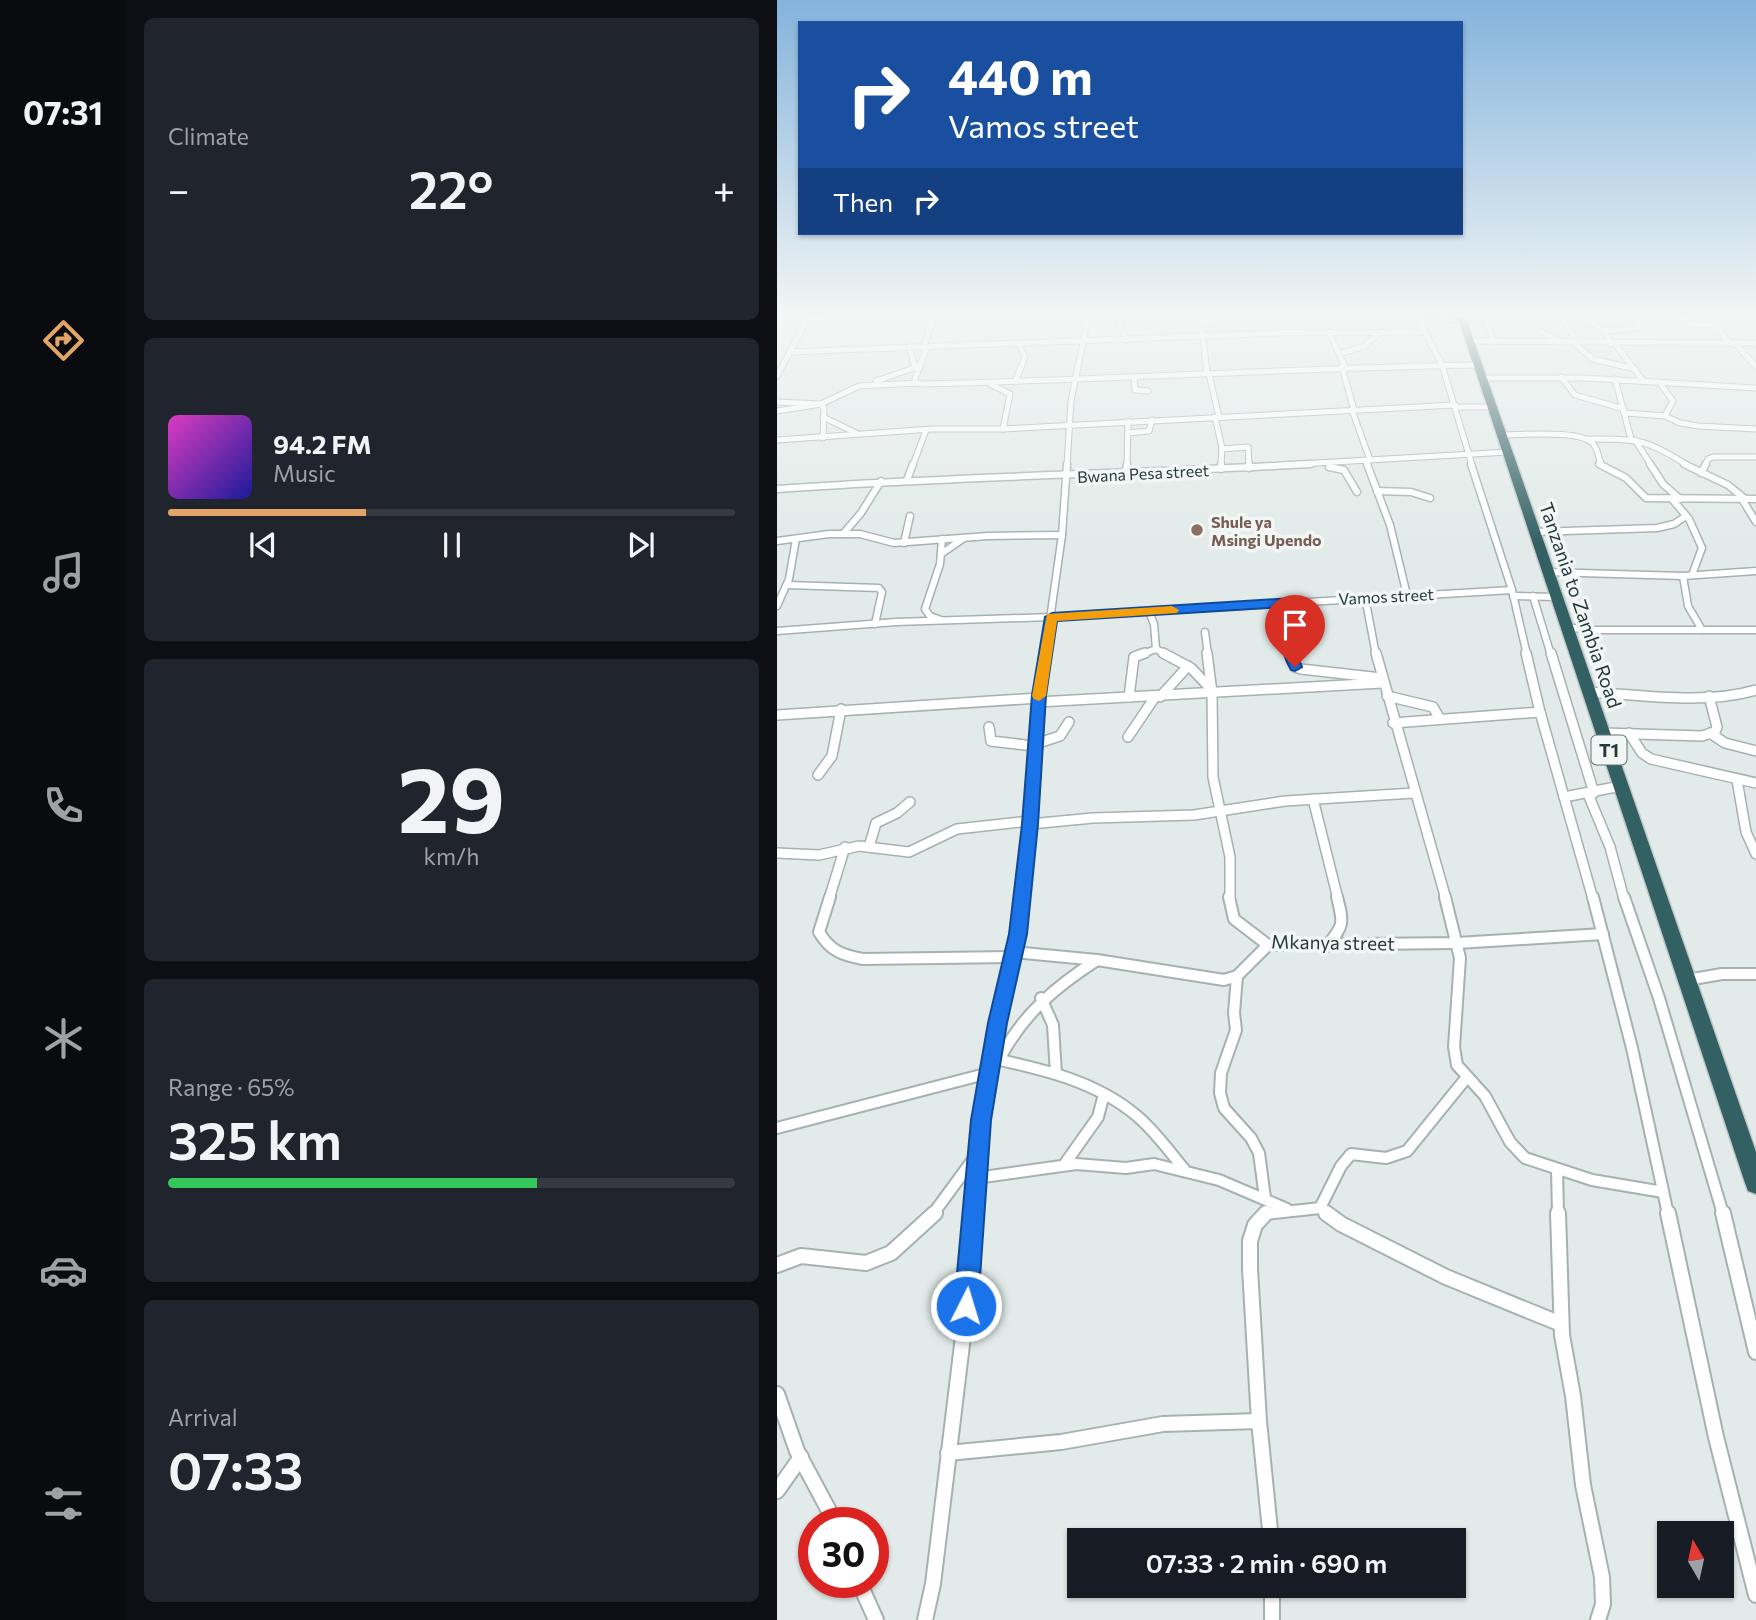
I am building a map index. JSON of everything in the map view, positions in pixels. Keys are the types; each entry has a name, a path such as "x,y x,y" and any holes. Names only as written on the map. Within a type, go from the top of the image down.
{"highway":[{"name":"Tanzania to Zambia Road","path":"1488,394 1756,1183"}],"street":[{"path":"777,411 821,404 840,394"},
{"path":"1003,429 1009,394"},
{"path":"995,1059 1013,955 1030,823 1039,700 1062,535 1064,476 1073,394"},
{"path":"1212,394 1222,449 1221,469"},
{"path":"1349,394 1377,491 1390,525 1407,595"},
{"path":"1451,394 1512,593 1540,712 1604,934 1716,1437 1756,1595"},
{"path":"1574,394 1624,411 1665,416 1686,424 1756,429"},
{"path":"1619,394 1633,440 1676,499 1703,548 1692,575"},
{"path":"1665,416 1673,401 1668,394"},
{"path":"777,402 821,404"},
{"path":"821,404 824,408 823,438"},
{"path":"777,440 926,430 1003,429 1353,410 1492,407"},
{"path":"823,417 857,434"},
{"path":"1128,433 1149,431 1152,420"},
{"path":"1125,474 1129,452 1128,421"},
{"path":"923,440 964,429"},
{"path":"907,480 926,430"},
{"path":"1502,435 1633,440 1665,449 1702,473 1728,485 1743,499 1756,522"},
{"path":"1585,439 1594,446 1599,464 1626,478 1641,496 1756,499"},
{"path":"1222,449 1248,447 1249,468"},
{"name":"Bwana Pesa street","path":"777,489 881,481 1249,468 1508,452"},
{"path":"1702,473 1708,459 1713,457 1756,457"},
{"path":"1321,463 1344,470 1357,492"},
{"path":"843,534 861,513 881,481"},
{"path":"1377,491 1411,492 1430,498"},
{"path":"904,542 910,516"},
{"path":"1535,532 1657,528 1674,524 1686,516"},
{"path":"777,541 843,534 860,534 894,543 1062,535"},
{"path":"941,554 964,538"},
{"path":"777,606 787,585 796,539"},
{"path":"942,539 941,554 925,609 930,616 944,621"},
{"path":"1547,572 1683,576 1755,574"},
{"path":"1683,576 1688,606 1702,631"},
{"path":"787,585 880,588 882,592 875,624"},
{"name":"Vamos street","path":"777,631 1149,612 1407,595 1512,593 1555,597"},
{"path":"1533,596 1628,913 1659,998 1719,1198 1756,1352"},
{"path":"1365,597 1393,723 1442,884 1460,958 1454,1047 1457,1065 1485,1096 1510,1142 1525,1158 1592,1180 1663,1192"},
{"path":"1293,602 1286,636 1288,651 1295,667 1307,671 1334,671 1382,681"},
{"path":"1149,612 1154,624 1156,649"},
{"path":"1565,626 1592,630 1756,630"},
{"name":"Mkanya street","path":"1205,632 1212,691 1213,776 1230,857 1230,907 1234,919 1268,945 1457,943 1604,934"},
{"path":"1129,697 1134,657 1156,649 1188,666 1212,691"},
{"path":"1128,737 1158,697 1188,666"},
{"path":"777,715 841,709 1158,697 1212,691 1382,681"},
{"path":"1589,692 1734,696 1756,690"},
{"path":"1387,696 1433,707 1440,719"},
{"path":"1604,733 1702,736 1715,732 1717,727 1709,696"},
{"path":"818,775 832,756 841,709"},
{"path":"1393,723 1540,712"},
{"path":"989,727 991,741 1035,745 1060,736 1069,722"},
{"path":"1629,733 1642,753 1651,759 1756,783"},
{"path":"1710,733 1725,743 1756,751"},
{"path":"1737,780 1746,832 1756,854"},
{"path":"1565,797 1621,786"},
{"path":"777,853 819,855 845,848 909,852 957,829 1093,818 1158,818 1313,799 1414,793"},
{"path":"1313,799 1343,920 1342,928 1328,946"},
{"path":"869,848 876,823 897,813 910,802"},
{"path":"845,848 819,932 834,951 845,956 883,960 1013,955 1097,960 1224,980 1237,976 1268,945"},
{"path":"925,1620 933,1584 964,1328 976,1178 989,1073 1011,1035 1041,998 1097,960"},
{"path":"1687,980 1722,974 1756,974"},
{"path":"1237,976 1234,1013 1236,1030 1221,1073 1220,1093 1224,1108 1251,1138 1259,1153 1265,1198"},
{"path":"1041,998 1053,1027 1056,1074"},
{"path":"995,1059 1056,1074 1104,1094 1139,1118 1184,1170"},
{"path":"777,1128 827,1118 951,1081 989,1073"},
{"path":"1321,1208 1328,1198 1341,1162 1351,1154 1384,1160 1395,1159 1407,1152 1467,1077"},
{"path":"1064,1165 1098,1116 1104,1094"},
{"path":"777,1265 801,1256 866,1262 891,1253 930,1219 979,1152"},
{"path":"976,1178 1064,1165 1126,1168 1154,1164 1219,1180 1289,1210"},
{"path":"1557,1170 1561,1324 1583,1485 1602,1577 1603,1604 1598,1620"},
{"path":"1270,1528 1259,1421 1250,1241 1255,1224 1267,1212 1321,1208 1341,1224 1445,1277 1561,1324"},
{"path":"777,1394 801,1457 827,1507"},
{"path":"948,1453 1061,1442 1163,1424 1259,1421"},
{"path":"777,1491 801,1457"},
{"path":"866,1598 876,1620"},
{"path":"1272,1598 1272,1620"}],"slow traffic":[{"path":"1039,696 1052,617 1172,610"}],"place":[{"name":"Shule ya Msingi Upendo","path":"1197,530"}],"route":[{"path":"966,1306 981,1120 997,1023 1018,934 1030,824 1039,695 1052,617 1293,602 1286,636 1288,651 1295,667"}]}
